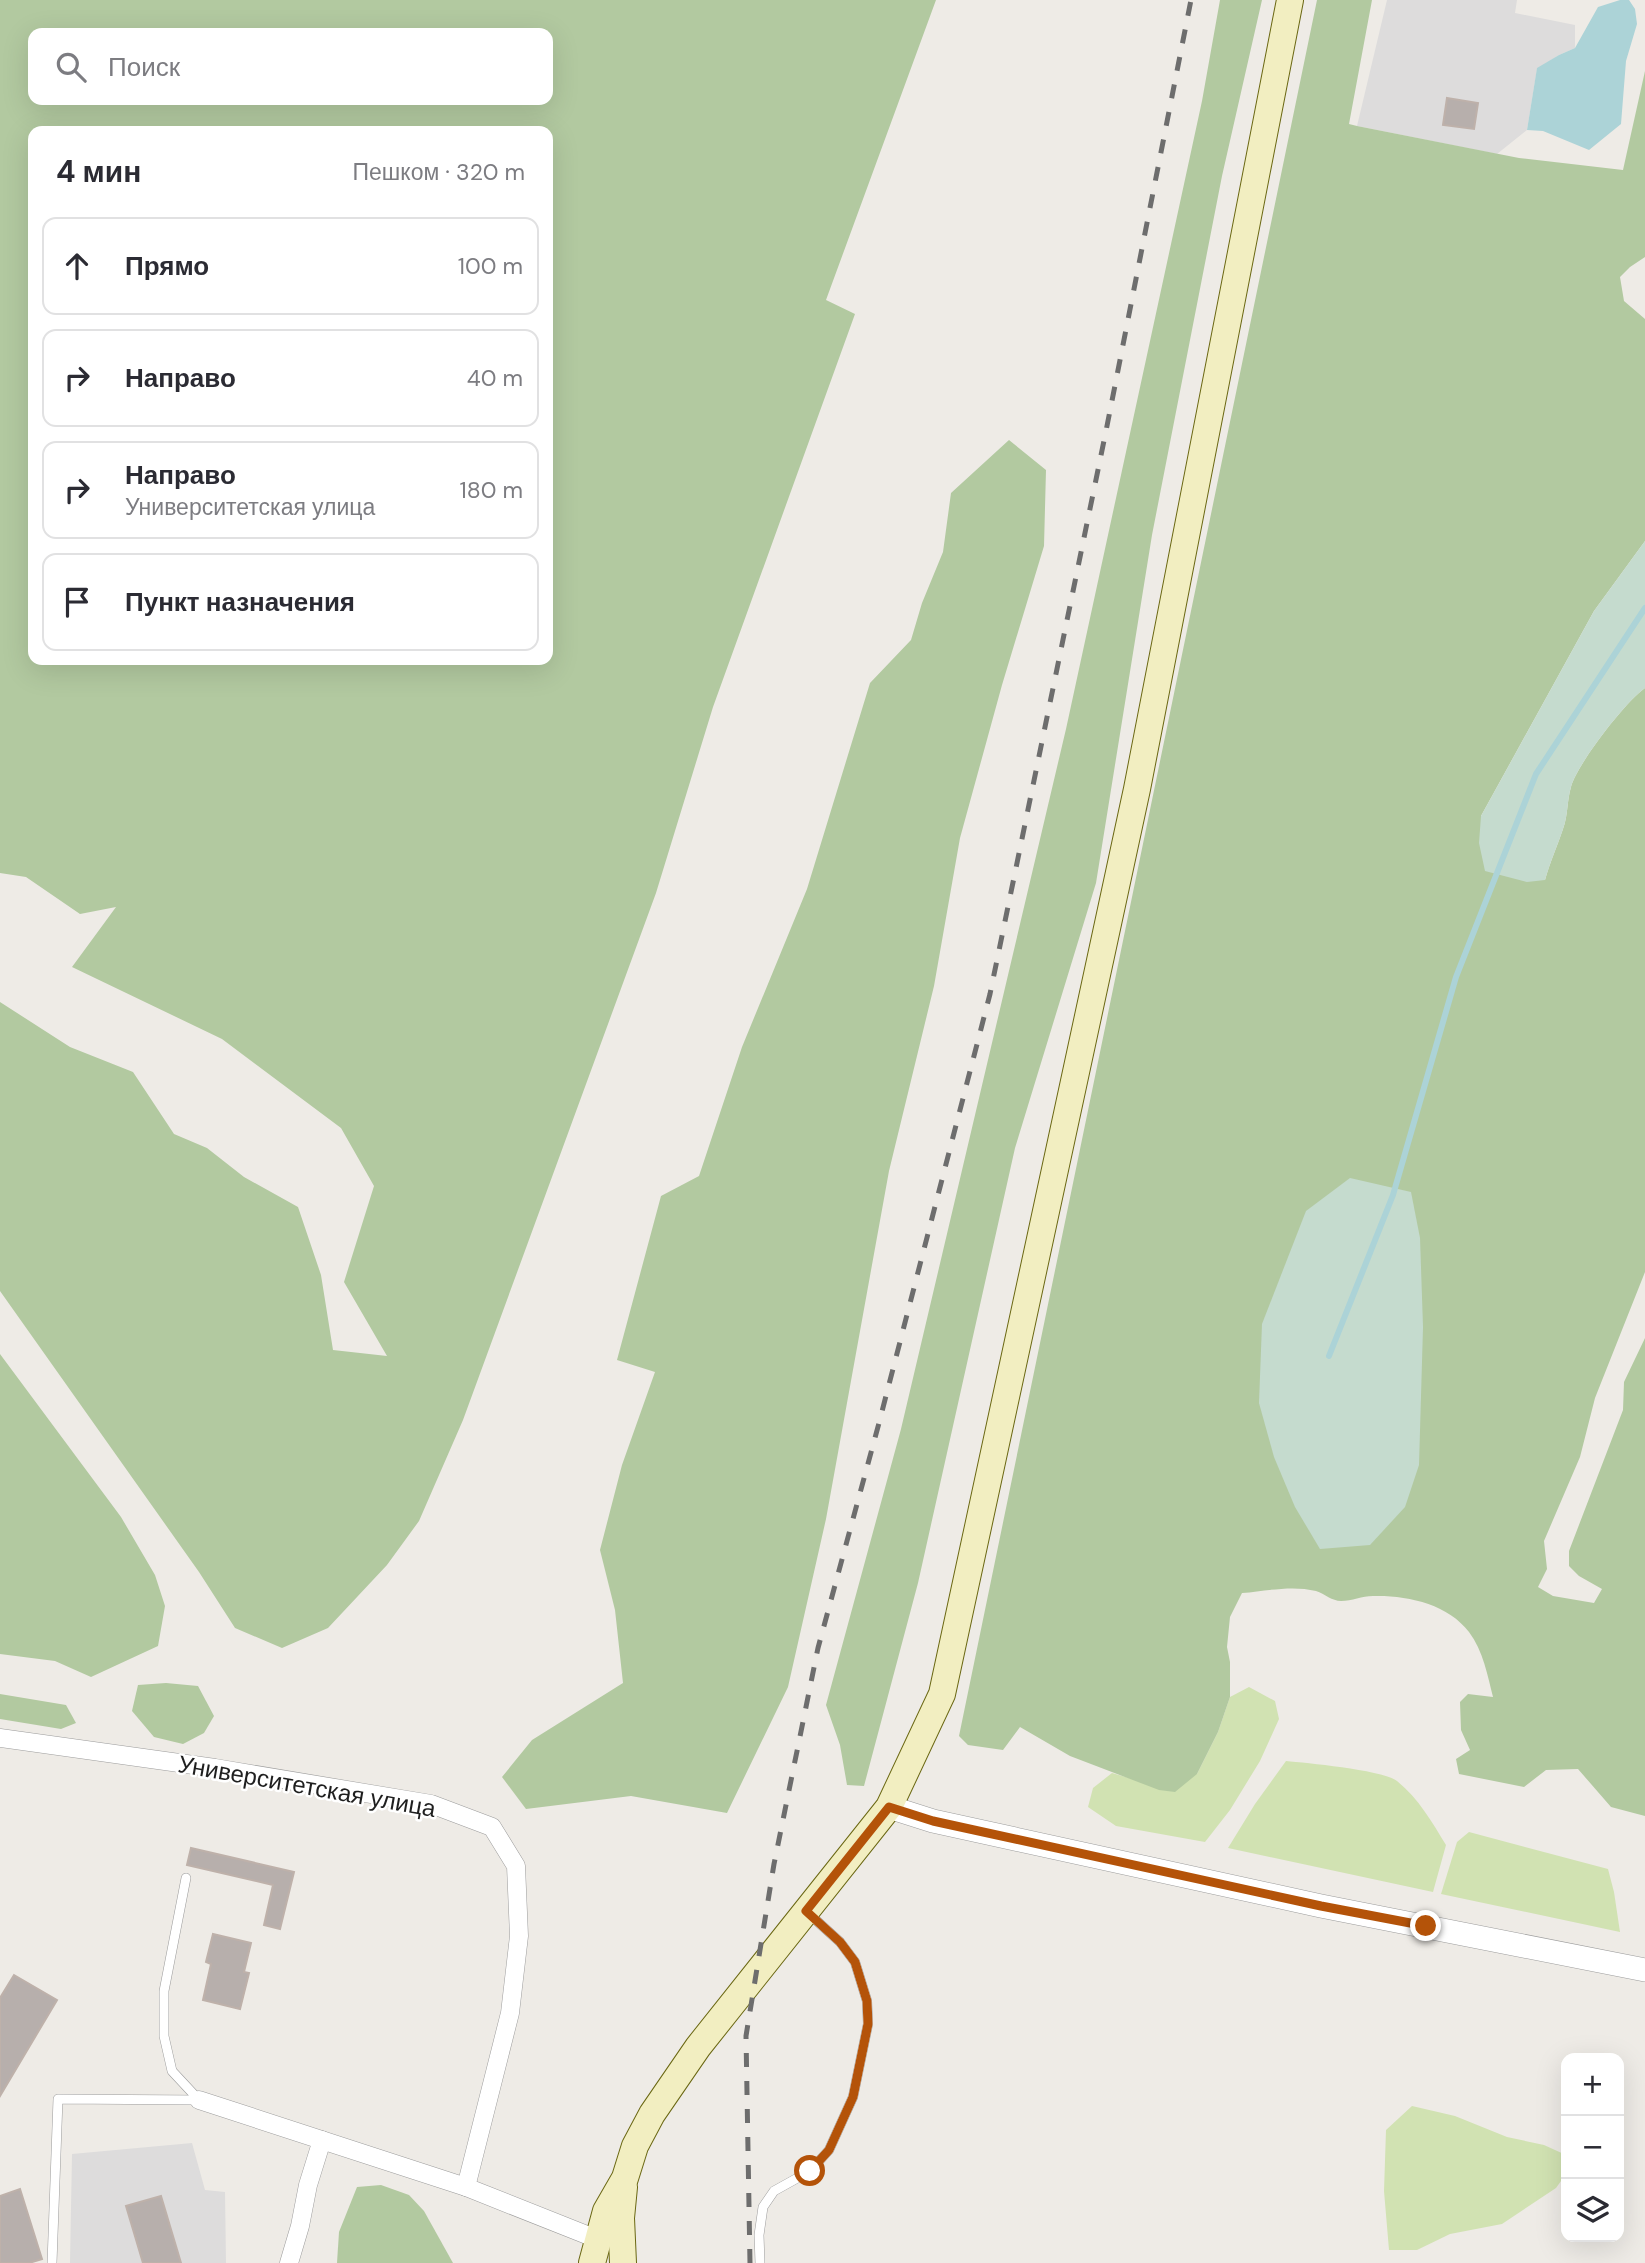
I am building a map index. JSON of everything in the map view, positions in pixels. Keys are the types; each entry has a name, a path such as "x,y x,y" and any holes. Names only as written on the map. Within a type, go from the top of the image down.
{"main road":[{"path":"622,2263 621,2218 625,2178 635,2146 652,2114 698,2047 889,1807 942,1695 1137,789 1290,0"},
{"path":"594,2251 606,2211 625,2178"}],"street":[{"name":"Университетская улица","path":"0,1738 215,1768 431,1804 492,1826 516,1866 519,1936 510,2013 466,2187"},
{"path":"889,1807 933,1821 1321,1906 1645,1970"},
{"path":"199,2100 466,2187 594,2251"},
{"path":"289,2263 321,2140"}],"lane":[{"path":"186,1878 164,1991 164,2036 172,2071 199,2100"},
{"path":"760,2263 759,2235 763,2207 774,2191 810,2171 829,2150 853,2097 868,2024 867,2001 855,1962 840,1942 806,1911"},
{"path":"52,2263 58,2099 199,2100"}],"shaded area":[{"path":"1387,0 1517,0 1515,13 1575,25 1575,48 1537,69 1527,130 1497,154 1357,126"},
{"path":"192,2143 205,2190 225,2192 226,2263 70,2263 72,2154"}],"green space":[{"path":"0,0 936,0 826,300 855,314 713,707 656,893 463,1420 419,1521 387,1565 328,1628 282,1648 235,1628 199,1572 0,1291 0,1002 70,1047 133,1072 174,1134 207,1148 244,1177 298,1207 321,1275 333,1350 387,1356 344,1282 374,1186 341,1128 222,1039 72,967 116,907 80,914 26,877 0,873"},
{"path":"1220,0 1262,0 1222,176 1152,535 1096,883 1015,1148 918,1583 864,1786 847,1785 840,1745 826,1705 901,1429 1066,729 1202,101"},
{"path":"1317,0 1372,0 1349,124 1357,126 1519,158 1623,170 1645,71 1645,257 1620,277 1624,301 1645,319 1645,541 1594,611 1481,816 1545,880 1565,824 1575,777 1603,734 1645,688 1645,1272 1595,1398 1580,1457 1544,1541 1547,1569 1538,1587 1553,1596 1594,1603 1602,1589 1579,1576 1569,1566 1569,1551 1623,1410 1624,1382 1645,1338 1645,1816 1611,1807 1578,1769 1546,1770 1524,1787 1459,1774 1456,1759 1470,1750 1461,1730 1460,1702 1468,1694 1493,1697 1484,1664 1474,1639 1450,1614 1426,1603 1399,1597 1369,1596 1341,1601 1316,1591 1298,1588 1242,1593 1230,1617 1227,1647 1230,1697 1218,1732 1197,1774 1175,1792 1159,1790 1070,1756 1020,1727 1003,1750 968,1745 959,1736"},
{"path":"1009,440 1046,470 1044,546 960,838 934,986 889,1171 826,1519 788,1687 727,1813 631,1796 526,1809 502,1777 532,1740 623,1683 615,1610 600,1550 622,1465 655,1372 617,1360 661,1196 699,1176 742,1047 807,889 870,683 911,640 922,603 943,552 951,493"},
{"path":"1645,541 1645,688 1603,734 1575,777 1565,824 1545,880 1527,882 1485,871 1479,843 1481,816 1594,611"},
{"path":"1350,1178 1411,1192 1420,1238 1423,1327 1419,1465 1405,1507 1370,1545 1320,1549 1295,1507 1274,1457 1259,1403 1262,1324 1306,1211"},
{"path":"0,1354 121,1517 155,1575 165,1606 158,1646 91,1677 55,1661 0,1654"},
{"path":"166,1683 198,1686 214,1716 204,1733 183,1744 154,1737 132,1711 138,1685"},
{"path":"1249,1687 1275,1701 1279,1719 1260,1761 1230,1810 1205,1842 1116,1826 1088,1807 1093,1788 1112,1773 1136,1780 1197,1774 1218,1732 1230,1697"},
{"path":"0,1694 66,1705 76,1723 61,1729 0,1719"},
{"path":"1286,1761 1377,1774 1397,1781 1405,1788 1425,1811 1446,1845 1433,1892 1228,1848"},
{"path":"1469,1832 1608,1869 1620,1932 1441,1894 1457,1842"},
{"path":"1412,2106 1455,2116 1507,2137 1544,2145 1561,2153 1561,2181 1556,2188 1502,2224 1450,2234 1417,2250 1389,2250 1384,2191 1386,2130"},
{"path":"381,2185 409,2195 424,2211 453,2263 337,2263 339,2232 357,2187"}],"water":[{"path":"1629,0 1635,9 1637,24 1626,61 1621,124 1589,150 1543,131 1527,130 1537,68 1575,48 1598,7"}],"building":[{"path":"1447,98 1478,103 1474,129 1443,125"},
{"path":"191,1848 294,1872 280,1929 264,1925 273,1885 187,1865"},
{"path":"213,1934 251,1943 244,1972 249,1973 240,2009 203,2000 211,1964 206,1962"},
{"path":"14,1975 57,2000 0,2096 0,1998"},
{"path":"20,2189 42,2259 29,2263 0,2263 0,2196"},
{"path":"161,2196 181,2263 143,2263 126,2206"}],"waterway":[{"path":"1329,1356 1393,1195 1456,977 1536,774 1645,608"}],"railway":[{"path":"750,2263 746,2036 774,1864 818,1648 990,994 1106,431 1191,0"}],"route":[{"path":"810,2171 829,2150 853,2097 868,2024 867,2001 855,1962 840,1942 806,1911 889,1807 933,1821 1321,1906 1426,1926"}]}
